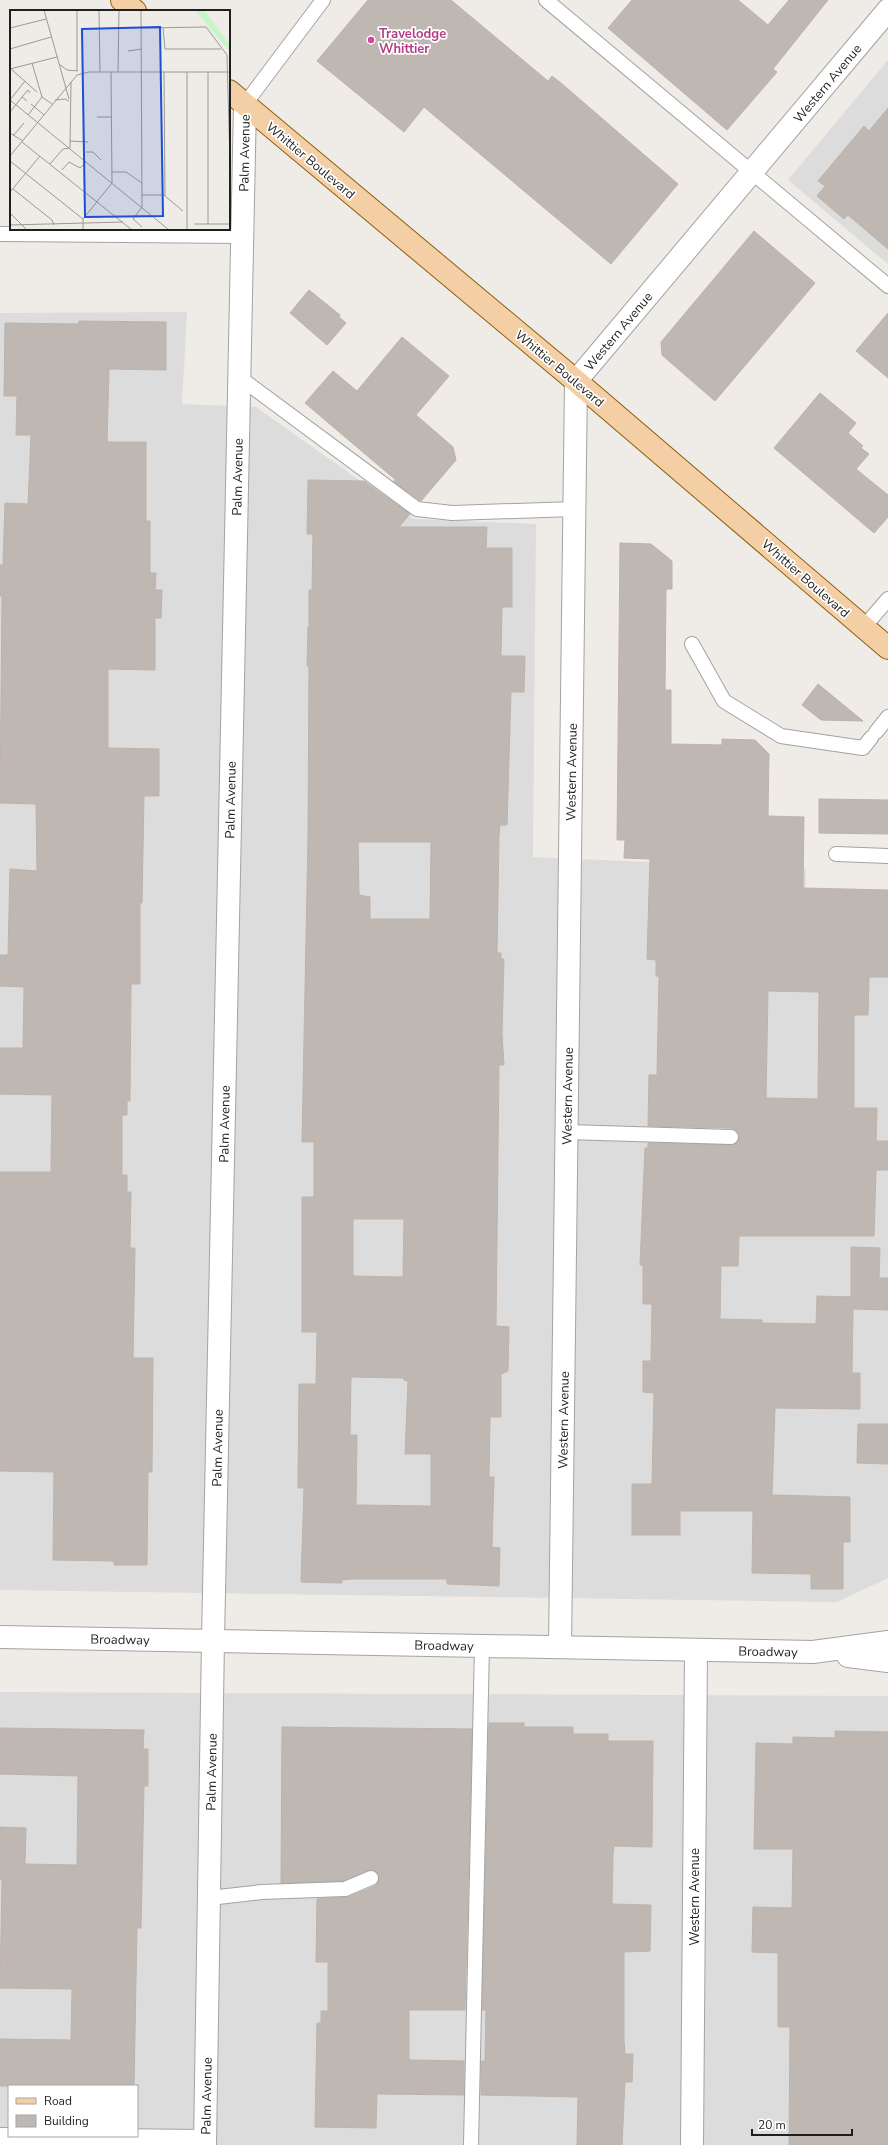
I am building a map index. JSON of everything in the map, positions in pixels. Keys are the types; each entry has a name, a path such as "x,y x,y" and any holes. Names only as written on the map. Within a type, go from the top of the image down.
{"main road":[{"path":"122,0 134,10"},
{"name":"Whittier Boulevard","path":"237,97 576,381 888,648"}],"street":[{"name":"Western Avenue","path":"560,1647 576,381 888,10"},
{"name":"Palm Avenue","path":"205,2143 213,1640 242,236 237,97"},
{"name":"Broadway","path":"0,1637 813,1652 888,1642"},
{"name":"Western Avenue","path":"692,2145 696,1650"},
{"path":"813,1652 888,1661"},
{"path":"0,2139 205,2143"}],"lane":[{"path":"237,97 323,0"},
{"path":"546,0 888,286"},
{"path":"0,234 242,236"},
{"path":"239,377 417,509 452,513 575,509"},
{"path":"864,627 888,599"},
{"path":"692,644 724,701 781,736 863,748 888,717"},
{"path":"836,854 888,856"},
{"path":"567,1132 731,1137"},
{"path":"471,2145 482,1646"},
{"path":"209,1898 262,1892 345,1889 371,1878"}],"shaded area":[{"path":"888,60 888,264 788,180"},
{"path":"187,312 182,404 256,407 414,519 536,524 533,857 806,869 805,927 888,930 888,1578 837,1602 0,1590 0,313"},
{"path":"0,1692 888,1696 888,2145 0,2145"}],"building":[{"path":"368,0 451,0 548,81 552,76 561,83 678,184 611,264 424,107 404,132 317,61"},
{"path":"632,0 738,0 768,25 789,0 828,0 773,69 777,72 727,130 608,28"},
{"path":"888,108 888,249 848,215 844,219 817,196 825,186 818,181 864,126 869,131"},
{"path":"754,231 815,283 715,401 662,355 661,342"},
{"path":"309,290 340,315 339,317 346,323 327,345 290,313"},
{"path":"888,313 888,378 856,351"},
{"path":"79,321 166,322 166,370 109,369 107,442 146,442 146,521 150,521 150,573 156,573 155,590 162,590 161,618 155,618 155,670 108,669 108,748 159,749 159,796 144,796 142,903 140,903 140,984 131,984 130,1101 127,1101 127,1115 122,1115 122,1175 127,1175 127,1192 131,1192 130,1248 135,1248 133,1358 153,1358 152,1472 148,1472 147,1565 114,1565 114,1561 53,1560 54,1472 0,1471 0,1172 51,1172 52,1095 0,1094 0,1048 23,1048 24,987 0,986 0,955 8,955 10,869 37,871 36,804 0,803 2,596 0,596 0,565 3,565 5,503 28,504 31,435 16,435 17,396 4,396 5,323 79,324"},
{"path":"402,337 449,376 416,415 453,447 456,460 421,501 393,481 397,481 305,403 333,371 357,391"},
{"path":"820,393 856,423 848,433 863,446 861,448 869,454 856,469 888,495 888,517 874,533 774,448"},
{"path":"308,480 364,481 410,514 399,527 487,527 486,548 512,548 512,607 502,607 501,656 525,656 524,692 511,692 507,825 500,825 499,836 497,953 501,953 501,959 504,959 502,1034 504,1065 499,1065 496,1326 509,1327 508,1371 501,1374 501,1417 490,1417 489,1477 494,1477 492,1547 500,1548 499,1586 447,1584 447,1579 352,1579 342,1580 342,1583 301,1582 304,1488 298,1488 299,1384 316,1384 317,1332 302,1332 302,1197 314,1197 314,1142 302,1142 308,838 309,666 307,666 309,590 312,590 313,534 307,534","holes":["358,842 431,842 430,919 370,919 370,897 359,895","353,1219 404,1219 403,1277 353,1276","351,1377 404,1378 404,1380 408,1381 405,1454 431,1454 431,1506 356,1505 357,1435 350,1435"]},
{"path":"620,543 651,544 672,561 672,589 666,589 665,690 671,690 671,744 722,745 722,739 755,740 769,754 768,816 804,817 803,888 888,890 888,977 869,977 868,1015 854,1015 854,1108 877,1108 876,1141 888,1141 888,1170 876,1170 874,1236 739,1236 738,1266 721,1266 720,1319 762,1320 762,1323 816,1324 817,1296 851,1297 851,1247 880,1248 879,1278 888,1278 888,1310 853,1309 852,1373 860,1373 860,1409 775,1408 772,1495 850,1497 850,1542 843,1542 843,1589 811,1589 811,1574 752,1573 753,1511 680,1511 680,1535 632,1535 632,1484 652,1484 654,1393 643,1392 643,1361 651,1361 652,1304 643,1304 643,1265 640,1265 645,1148 648,1148 648,1143 731,1145 738,1142 739,1137 736,1130 731,1128 648,1126 649,1075 657,1075 659,976 656,976 656,960 647,959 650,859 624,858 625,840 617,840","holes":["768,991 819,992 818,1099 766,1098"]},
{"path":"818,684 863,721 821,720 802,705"},
{"path":"819,799 888,800 888,834 819,833"},
{"path":"858,1424 888,1424 888,1464 857,1463"},
{"path":"489,1723 524,1723 524,1727 573,1727 573,1734 608,1734 608,1741 653,1741 652,1847 614,1846 613,1853 612,1904 651,1905 650,1951 624,1952 625,2054 633,2054 632,2082 625,2082 622,2145 577,2145 578,2097 481,2095 481,2061 485,2061 486,2010 482,2010"},
{"path":"282,1727 472,1729 465,2010 409,2010 409,2060 464,2061 464,2095 377,2094 376,2128 315,2127 317,2023 321,2023 321,2011 328,2011 328,1962 316,1962 317,1899 348,1897 375,1886 378,1883 379,1875 372,1870 343,1881 281,1883"},
{"path":"0,1728 144,1730 143,1749 148,1749 148,1786 144,1786 141,1928 137,1928 134,2085 0,2086 0,2039 71,2040 72,1989 0,1988 2,1879 0,1879 0,1827 26,1828 25,1864 77,1865 78,1776 0,1774"},
{"path":"835,1731 888,1732 888,2145 789,2145 790,2027 778,2027 778,1953 752,1952 753,1907 792,1908 793,1849 754,1849 756,1743 793,1744 793,1737 835,1738"}],"place":[{"name":"Travelodge Whittier","path":"371,40"}]}
